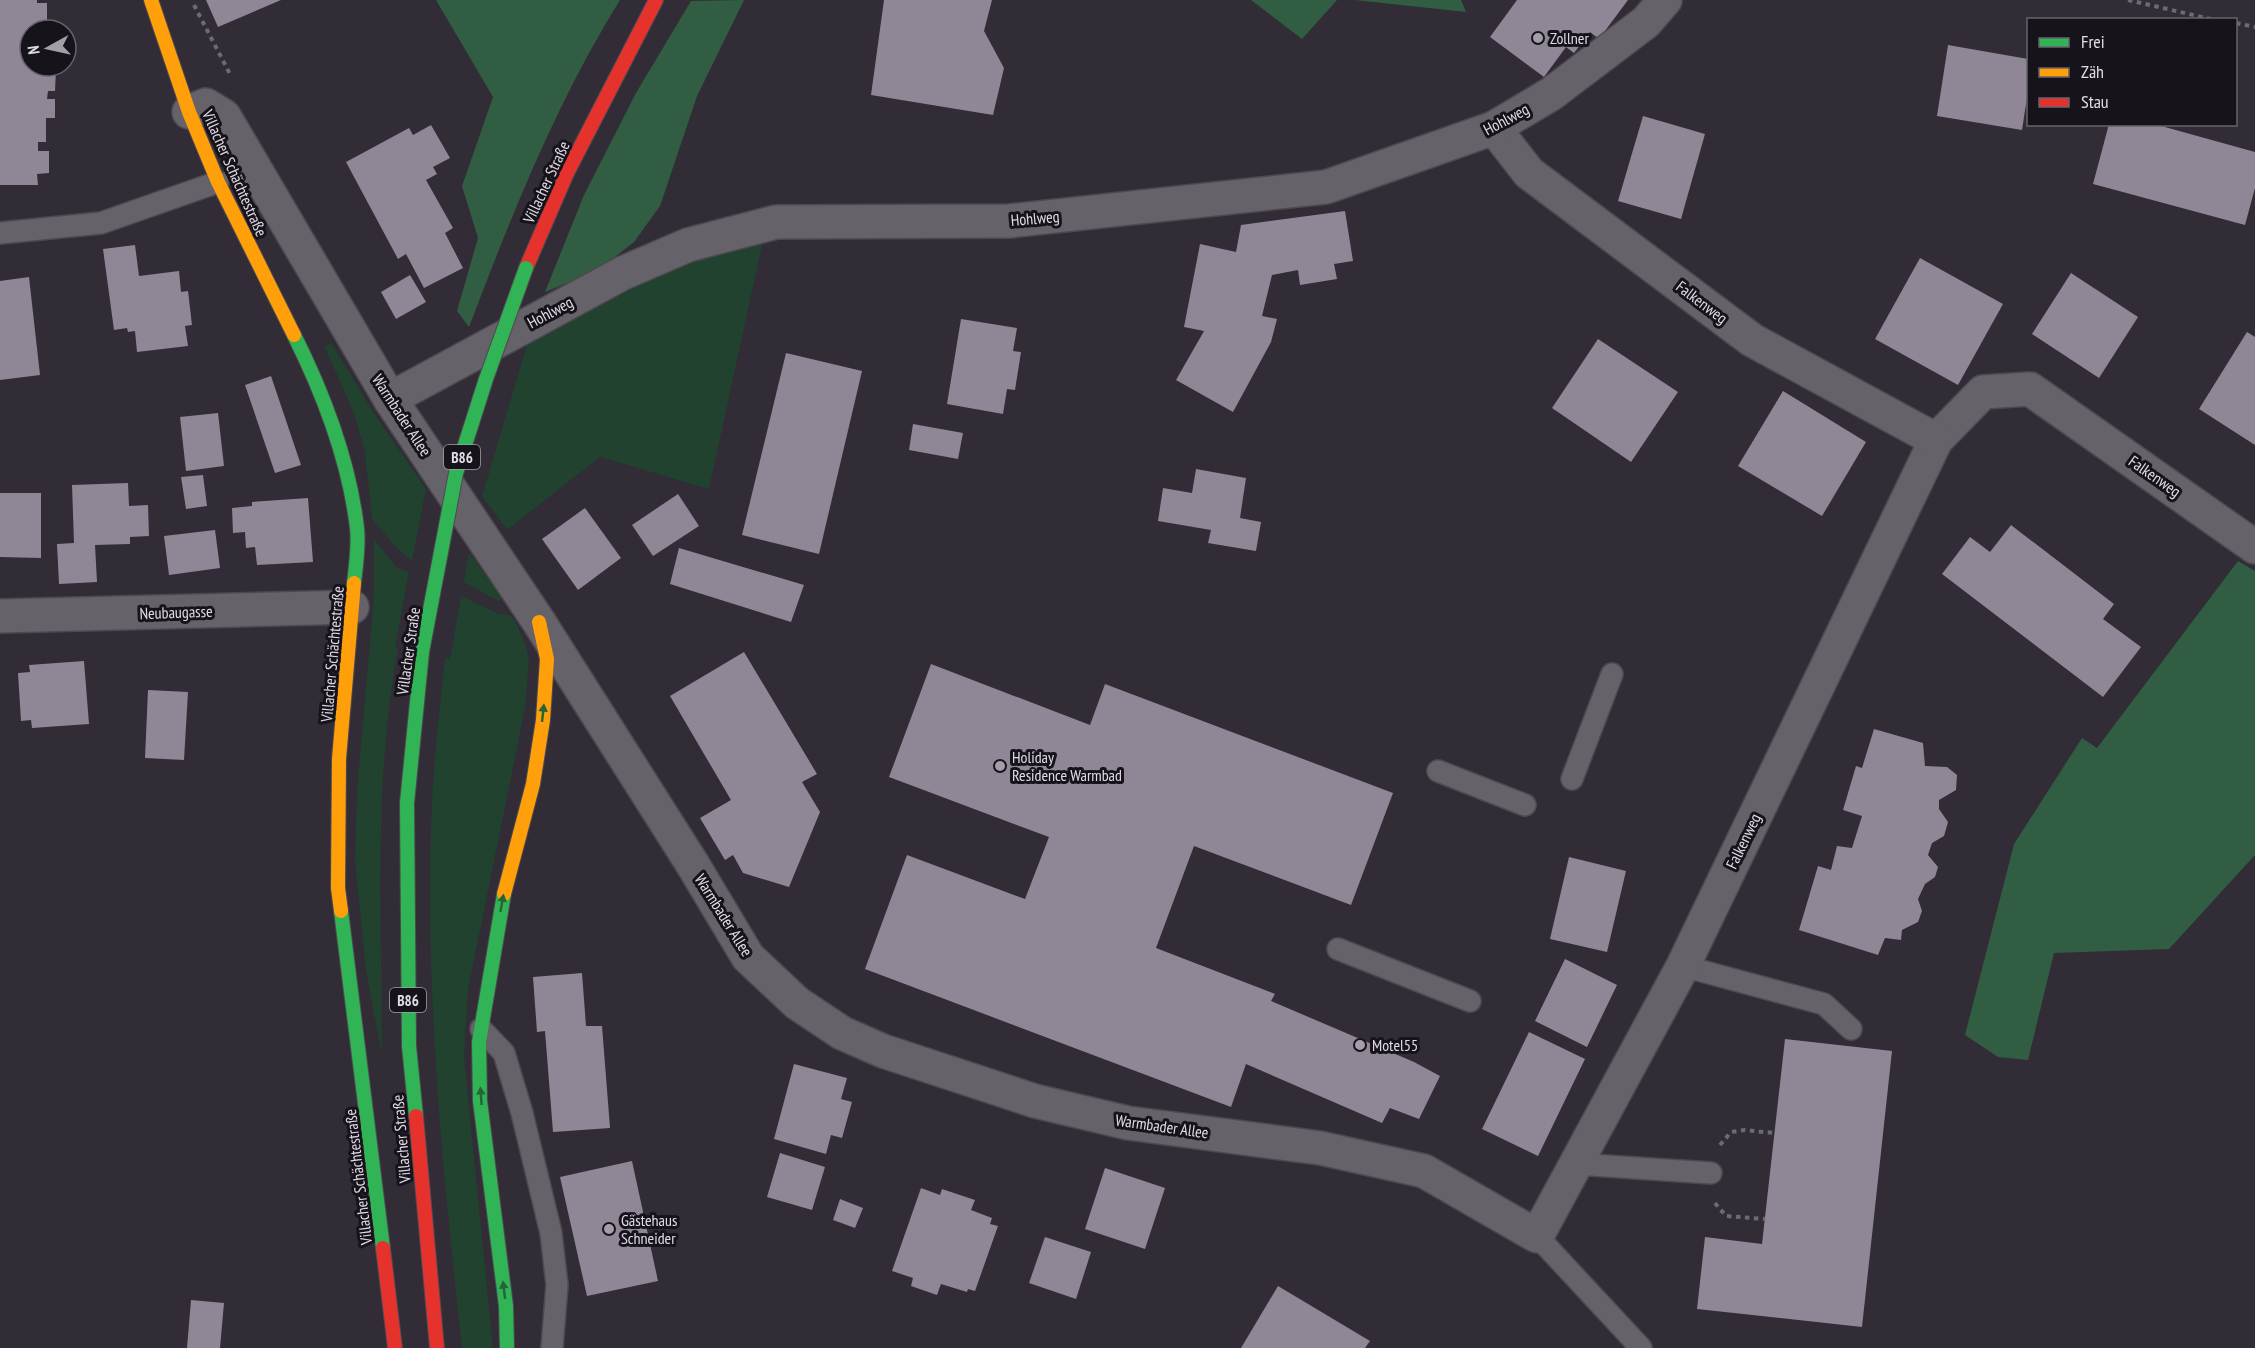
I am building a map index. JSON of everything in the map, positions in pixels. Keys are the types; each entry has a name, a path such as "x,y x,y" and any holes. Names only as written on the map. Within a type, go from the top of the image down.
{"main road":[{"name":"Villacher Schächtestraße","path":"151,0 189,112 218,182 310,368 334,429 349,480 357,530 339,759 338,888 395,1348"},
{"name":"Villacher Straße","path":"437,1348 409,1046 407,803 422,652 456,473 486,379 526,268 567,173 656,0"},
{"path":"507,1348 506,1306 480,1101 481,1029 504,893 533,784 543,720 547,658 539,622"}],"street":[{"name":"Hohlweg","path":"390,399 623,273 688,245 776,222 1009,221 1326,187 1494,128 1551,94 1646,22 1665,0"},
{"name":"Warmbader Allee","path":"189,112 206,105 224,116 390,399 539,622 693,865 748,957 797,1003 842,1033 940,1071 1035,1101 1116,1120 1320,1148 1424,1171 1537,1236"},
{"name":"Falkenweg","path":"1494,128 1529,173 1752,340 1936,440"},
{"name":"Falkenweg","path":"1537,1236 1683,966 1936,440 1983,392 2030,389 2255,547"},
{"name":"Neubaugasse","path":"0,616 352,608"}],"lane":[{"path":"0,233 101,223 218,182"},
{"path":"1572,779 1612,674"},
{"path":"1438,771 1525,804"},
{"path":"1338,949 1470,1001"},
{"path":"1683,966 1824,1004 1851,1029"},
{"path":"481,1029 504,1053 522,1113 551,1233 557,1286 552,1348"},
{"path":"1576,1164 1711,1173"},
{"name":"Warmbader Allee","path":"1537,1236 1641,1348"}],"path":[{"path":"2128,0 2206,18"},
{"path":"2237,23 2255,27"}],"green space":[{"path":"436,0 620,0 555,119 519,201 469,327 457,311 478,238 462,186 493,97"},
{"path":"744,0 697,96 660,206 634,242 597,271 545,292 584,195 636,93 691,1"},
{"path":"1251,0 1337,0 1302,39"},
{"path":"1355,0 1461,0 1466,12"},
{"path":"764,236 709,489 600,457 507,530 482,496 531,331 693,260"},
{"path":"331,343 374,413 426,489 412,561 395,546 372,519 365,452 355,416 325,347"},
{"path":"374,539 397,568 409,572 395,647 398,648 390,699 382,801 380,903 382,1056 366,970 355,861 357,792 374,595"},
{"path":"469,552 502,598 498,601 464,582"},
{"path":"2238,561 2255,571 2255,855 2169,949 2054,953 2028,1060 1998,1057 1965,1035 2014,844 2082,738 2097,748"},
{"path":"461,596 499,614 509,615 515,620 526,646 529,662 525,708 468,990 464,1056 493,1348 462,1348 448,1219 431,960 431,830 436,744 445,658 450,659"}],"building":[{"path":"0,0 37,0 37,3 47,3 47,18 18,18 18,78 56,78 55,91 48,91 47,99 55,99 55,118 46,118 46,142 38,142 38,151 49,151 49,173 37,174 38,185 0,185"},
{"path":"206,0 281,0 218,27"},
{"path":"884,0 992,0 984,31 1004,68 993,115 871,95"},
{"name":"Zollner","path":"1517,0 1628,0 1599,39 1590,32 1574,53 1566,47 1544,77 1490,37"},
{"path":"1948,45 2027,59 2027,98 2022,130 1937,116"},
{"path":"1643,116 1705,134 1681,219 1618,201"},
{"path":"431,125 450,158 433,167 437,174 426,180 453,228 445,233 463,268 424,288 406,254 398,259 346,162 409,128 413,135"},
{"path":"2108,126 2161,126 2255,152 2255,188 2245,225 2093,184"},
{"path":"1345,211 1353,261 1334,264 1337,279 1300,285 1298,270 1272,275 1262,316 1277,319 1271,342 1233,412 1176,380 1204,331 1184,327 1200,244 1236,252 1241,225"},
{"path":"135,245 139,276 179,271 181,292 188,291 192,325 185,326 188,346 137,352 135,331 128,332 127,328 114,330 103,249"},
{"path":"1920,258 2003,304 1958,385 1875,339"},
{"path":"2071,273 2138,317 2099,378 2032,334"},
{"path":"410,275 426,302 396,319 381,292"},
{"path":"29,277 40,375 0,380 0,281"},
{"path":"961,319 1017,328 1013,351 1021,352 1015,390 1007,389 1003,414 947,404"},
{"path":"2247,332 2255,337 2255,445 2199,409"},
{"path":"1598,339 1678,392 1631,462 1552,408"},
{"path":"786,353 862,371 819,554 742,535"},
{"path":"271,376 301,465 275,473 245,385"},
{"path":"1783,391 1866,442 1822,516 1738,466"},
{"path":"218,413 224,466 186,471 180,417"},
{"path":"913,424 963,433 958,459 909,450"},
{"path":"1196,469 1246,478 1240,518 1261,522 1256,551 1208,543 1211,530 1158,521 1163,488 1192,493"},
{"path":"203,475 207,506 186,509 181,477"},
{"path":"128,483 129,506 148,505 149,536 130,537 130,544 95,545 97,582 59,584 57,544 74,543 72,485"},
{"path":"0,493 41,493 41,558 0,557"},
{"path":"678,494 699,526 653,556 632,525"},
{"path":"308,498 313,562 257,565 255,547 246,548 245,532 233,533 232,508 252,506 252,502"},
{"path":"585,508 621,558 578,590 542,539"},
{"path":"2011,525 2114,604 2103,619 2141,647 2103,697 1942,574 1970,537 1990,552"},
{"path":"215,530 220,568 169,575 164,536"},
{"path":"679,548 804,585 791,622 670,584"},
{"path":"744,652 817,774 802,782 820,812 789,887 743,873 733,855 725,860 700,818 731,800 670,696"},
{"path":"84,661 89,724 32,728 31,720 21,721 18,673 30,672 29,665"},
{"path":"931,664 1090,725 1105,684 1393,793 1351,905 1194,846 1156,948 1275,994 1271,1001 1414,1062 1440,1076 1419,1119 1390,1108 1382,1123 1246,1064 1231,1107 865,969 907,855 1025,899 1049,837 889,777"},
{"path":"148,690 188,692 184,760 145,758"},
{"path":"1874,729 1923,743 1925,766 1947,767 1957,775 1956,790 1939,800 1939,809 1948,822 1944,836 1932,843 1928,855 1938,867 1935,877 1925,884 1918,899 1922,911 1918,922 1902,930 1901,940 1885,938 1878,955 1799,930 1818,866 1831,870 1837,846 1852,848 1862,816 1843,810 1856,766 1862,768"},
{"path":"1569,857 1626,871 1607,952 1550,939"},
{"path":"1565,959 1617,985 1587,1047 1535,1021"},
{"path":"582,973 586,1026 602,1026 610,1128 553,1132 545,1031 537,1032 533,977"},
{"path":"1529,1032 1585,1059 1538,1156 1482,1129"},
{"path":"1785,1039 1892,1051 1862,1327 1697,1309 1705,1237 1762,1244"},
{"path":"794,1064 847,1078 841,1099 852,1102 842,1138 831,1135 826,1154 774,1139"},
{"path":"780,1153 825,1167 812,1210 767,1197"},
{"name":"Gästehaus Schneider","path":"632,1161 658,1281 587,1296 560,1177"},
{"path":"1105,1168 1165,1188 1145,1249 1085,1229"},
{"path":"921,1188 940,1195 942,1189 975,1200 971,1210 992,1218 990,1224 998,1226 975,1291 968,1289 967,1292 941,1284 937,1295 911,1286 913,1278 892,1271"},
{"path":"840,1199 863,1208 855,1228 833,1220"},
{"path":"1045,1237 1091,1252 1076,1299 1029,1283"},
{"path":"1278,1286 1370,1341 1365,1348 1241,1348"},
{"path":"191,1300 224,1303 220,1348 187,1348"}],"traffic: fast":[{"path":"422,652 456,473 486,379 526,268"},
{"path":"294,335 334,428 348,478 358,535 354,583"},
{"path":"416,1116 409,1046 407,803 422,652"},
{"path":"504,894 479,1042 480,1101 506,1306 507,1348"},
{"path":"341,911 383,1248"}],"traffic: slow":[{"path":"151,0 189,112 218,182 294,335"},
{"path":"341,911 338,888 339,759 354,583"},
{"path":"504,894 533,784 543,720 547,659 539,622"}],"traffic: jam":[{"path":"526,268 567,173 656,0"},
{"path":"416,1116 437,1348"},
{"path":"383,1248 395,1348"}],"place":[{"name":"Zollner","path":"1538,38"},
{"name":"Holiday Residence Warmbad","path":"1000,766"},
{"name":"Motel55","path":"1360,1045"},
{"name":"Gästehaus Schneider","path":"609,1229"}]}
